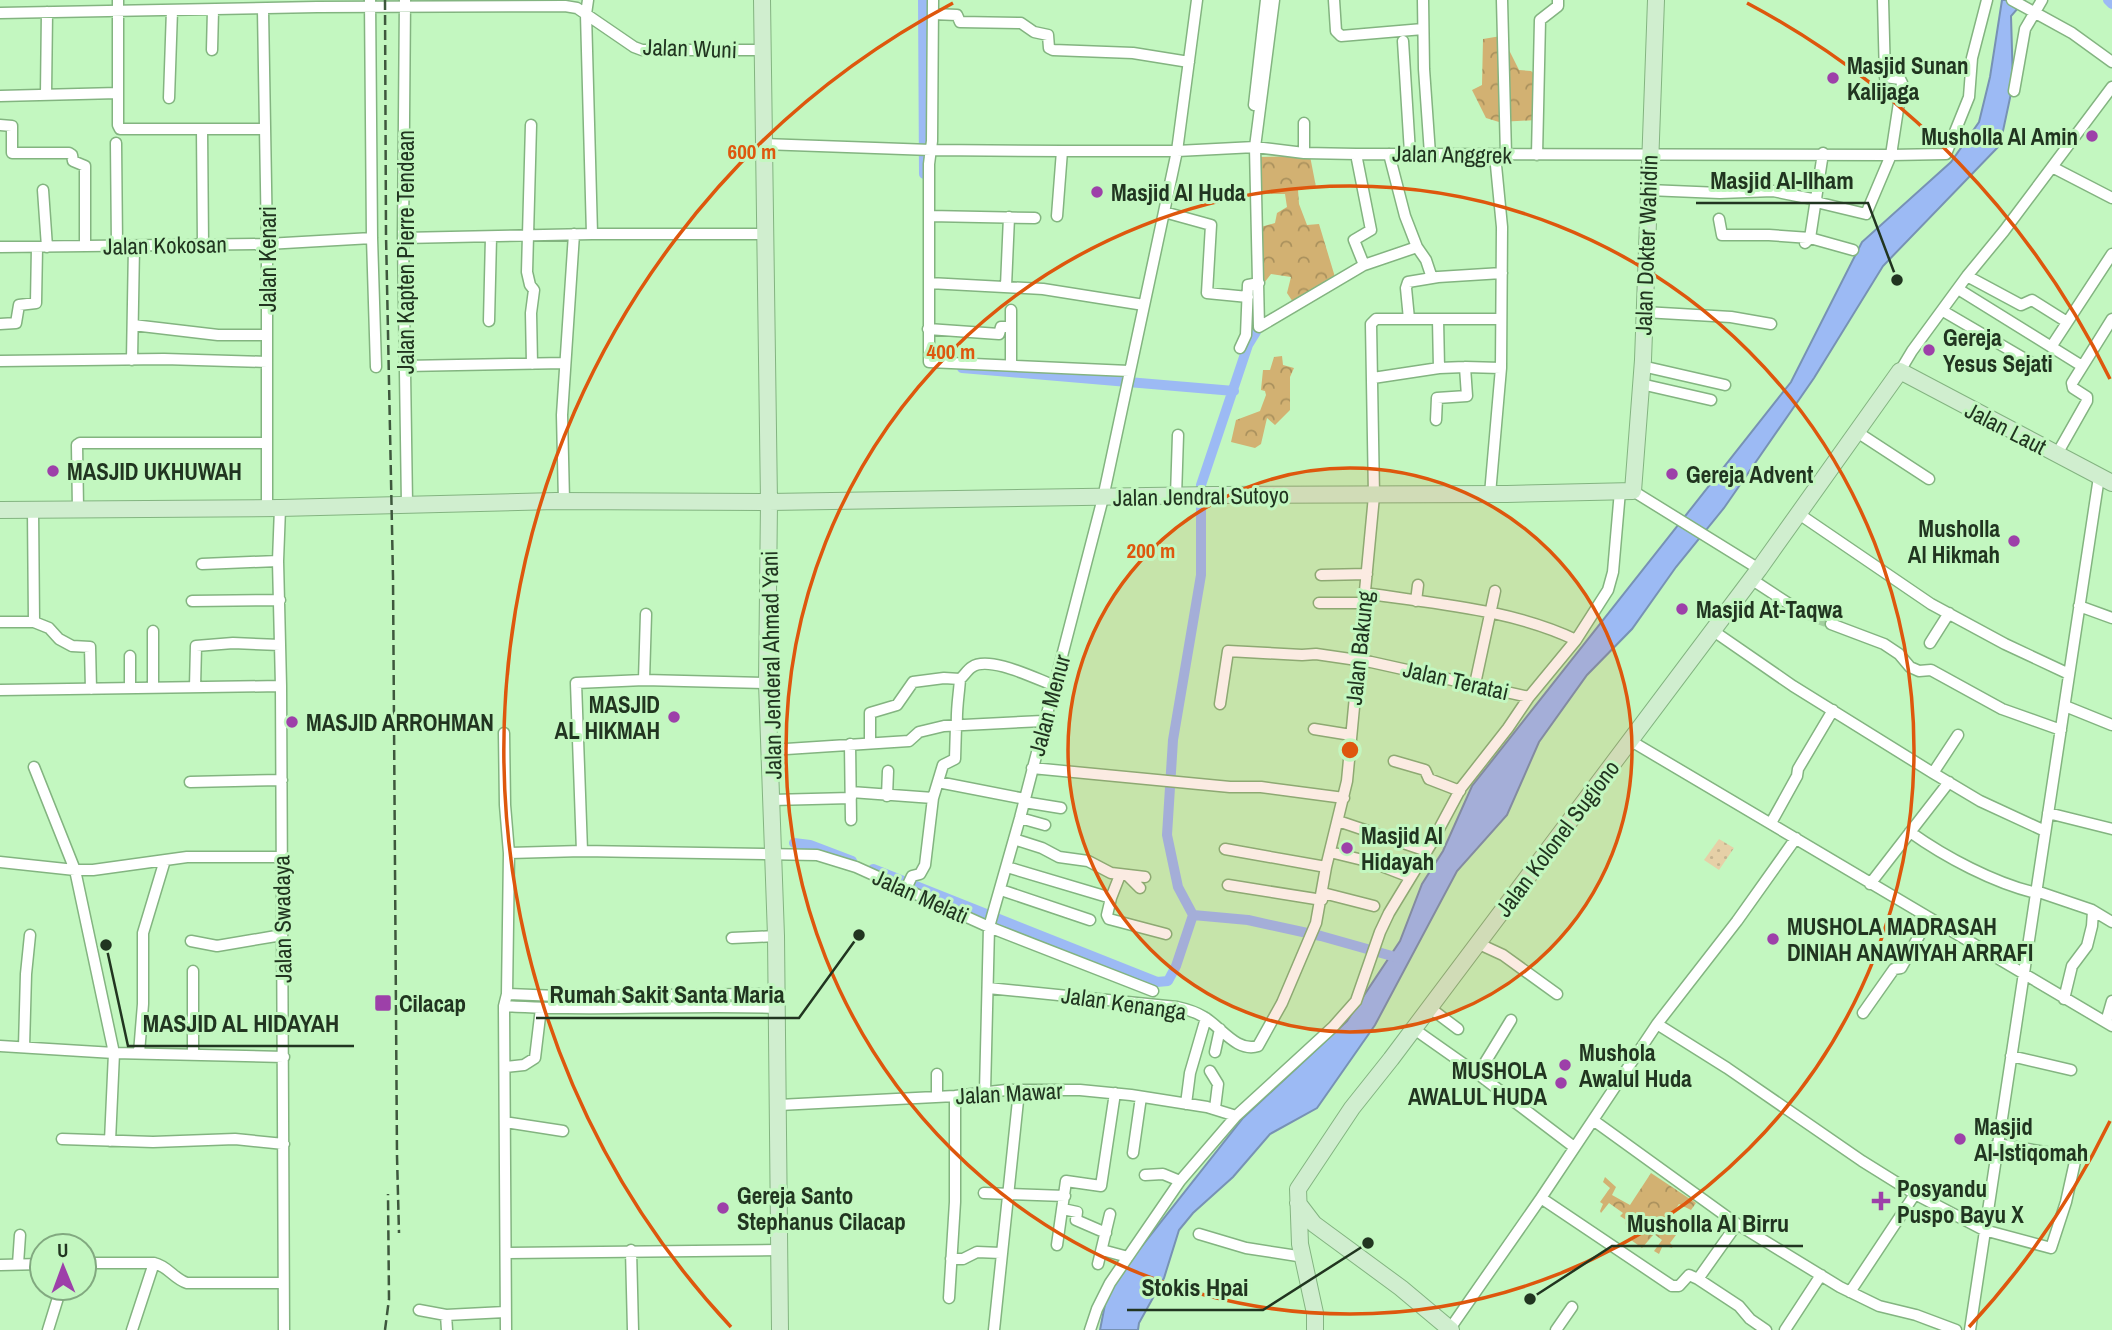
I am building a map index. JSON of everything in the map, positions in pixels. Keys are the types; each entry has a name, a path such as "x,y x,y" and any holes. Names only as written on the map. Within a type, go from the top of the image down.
{"street":[{"path":"69,12 70,0"},
{"path":"587,0 592,234"},
{"name":"Jalan Jenderal Ahmad Yani","path":"762,0 769,502 767,683 776,936 780,1330"},
{"path":"933,0 926,149 930,363 1011,365 1128,376"},
{"name":"Jalan Menur","path":"989,926 1007,867 1103,498 1177,151 1197,0"},
{"path":"1252,333 1255,283 1252,147 1266,0"},
{"path":"1252,147 1274,0"},
{"path":"1334,0 1336,31 1341,36 1423,29"},
{"path":"1423,0 1430,154"},
{"path":"1490,494 1501,368 1502,0"},
{"path":"1537,155 1540,21 1557,7 1558,0"},
{"name":"Jalan Dokter Wahidin","path":"1627,491 1641,384 1656,0"},
{"path":"1648,190 1720,193 1765,191 1867,214 1891,155 1902,83 1900,79 1885,77 1883,0"},
{"name":"Jalan Anggrek","path":"763,144 1062,151 1177,151 1252,147 1304,153 1356,154 1947,154 1969,97 1972,58 1987,0"},
{"path":"2012,0 2100,51 2112,62"},
{"path":"2014,91 2025,29 2032,10 2042,0"},
{"name":"Jalan Wuni","path":"0,13 69,12 118,6 213,10 317,4 565,6 577,8 642,50 762,50"},
{"path":"370,4 376,367"},
{"name":"Jalan Kapten Pierre Tendean","path":"405,4 403,238 407,505"},
{"path":"118,6 120,129 265,130"},
{"name":"Jalan Kenari","path":"258,6 265,130 267,443 273,508"},
{"path":"169,98 172,10"},
{"path":"212,50 213,10"},
{"path":"46,94 47,12"},
{"path":"933,14 957,15 959,22 1023,24 1034,32 1048,34 1049,48 1053,51 1133,53 1189,62"},
{"path":"1403,41 1410,153"},
{"path":"1900,371 1967,276 2112,87"},
{"path":"0,96 118,93"},
{"path":"1304,123 1304,153"},
{"path":"0,125 12,126 6,153 69,153 73,161 85,166 85,246"},
{"path":"531,125 527,272 528,281 534,290 531,313 532,364"},
{"path":"202,130 203,245"},
{"path":"116,143 117,246"},
{"path":"1057,216 1062,151"},
{"path":"1807,242 1817,201 1824,153"},
{"path":"1356,154 1371,230 1354,240 1364,265"},
{"path":"1389,154 1405,216 1432,278"},
{"path":"2052,167 2112,198"},
{"path":"0,324 15,324 19,305 36,303 42,247 43,190"},
{"path":"1164,212 1211,225 1207,293 1248,297"},
{"path":"929,216 1035,218"},
{"path":"1006,286 1009,217"},
{"path":"1719,219 1722,236 1769,235 1853,250"},
{"path":"403,238 574,234 765,234"},
{"path":"564,501 562,415 574,234"},
{"path":"489,321 491,237"},
{"name":"Jalan Kokosan","path":"0,247 267,244 372,238"},
{"path":"132,360 134,246"},
{"path":"1240,348 1252,333 1364,265 1417,247"},
{"path":"2051,347 2110,260"},
{"path":"1501,319 1409,319 1406,284 1432,278 1502,274"},
{"path":"1967,276 2021,305 2032,300 2067,322"},
{"path":"929,283 1043,289 1144,305"},
{"path":"1252,333 1248,297 1255,283"},
{"path":"1958,289 2082,366"},
{"path":"1011,365 1012,310"},
{"path":"1942,310 2032,363"},
{"path":"1644,312 1731,317 1771,324"},
{"name":"Jalan Bakung","path":"1310,942 1344,799 1351,736 1374,496 1372,321 1409,319"},
{"path":"1438,319 1439,368"},
{"path":"2057,454 2087,401 2087,397 2072,386 2112,319"},
{"path":"133,325 218,335 267,335"},
{"path":"928,329 999,334 1001,327 1011,327"},
{"path":"0,361 267,362"},
{"path":"405,366 565,363"},
{"path":"1642,366 1725,385"},
{"path":"1373,378 1439,368 1501,368"},
{"path":"1436,420 1437,398 1467,396 1465,368"},
{"name":"Jalan Kolonel Sugiono","path":"1315,1330 1315,1313 1296,1200 1306,1173 1352,1108 1755,574 1900,371"},
{"name":"Jalan Laut","path":"1900,371 2109,481"},
{"path":"1641,384 1711,400"},
{"path":"1857,432 1929,479"},
{"path":"1176,496 1178,435"},
{"path":"78,509 77,445 80,443 267,443"},
{"path":"1970,1330 2079,606 2109,481"},
{"path":"1090,1330 1106,1291 1180,1181 1236,1116 1344,1016 1356,1001 1380,932 1460,791 1529,697 1576,640 1612,581 1627,491 1716,544 1803,612"},
{"name":"Jalan Jendral Sutoyo","path":"0,510 273,508 564,501 769,502 1627,491"},
{"name":"Jalan Swadaya","path":"273,508 281,645 284,1330"},
{"path":"33,510 34,622"},
{"path":"1799,514 1949,613 2005,644 2069,674"},
{"path":"202,564 278,561"},
{"path":"1321,575 1367,574"},
{"path":"1416,601 1418,585"},
{"path":"1475,684 1495,591"},
{"path":"1319,603 1364,598 1416,601 1491,614 1544,627 1576,640"},
{"path":"192,601 279,600"},
{"path":"2079,606 2112,618"},
{"path":"1930,643 1949,613"},
{"path":"644,680 646,614"},
{"path":"0,622 34,622 51,630 59,639 72,646 90,647 91,689"},
{"path":"1831,624 1884,644 1899,654 1910,667 1919,671 1931,670 2002,709 2061,730"},
{"path":"1712,630 1793,685 1933,773 1980,801 2045,831"},
{"path":"153,631 153,688"},
{"path":"195,687 196,646 233,643 281,645"},
{"name":"Jalan Teratai","path":"1220,704 1228,651 1316,654 1357,660 1529,697"},
{"path":"130,656 130,688"},
{"path":"908,884 920,874 925,865 933,798 943,765 956,759 956,703 960,679 972,667 995,664 1054,685"},
{"path":"870,743 870,713 897,705 912,683 938,678 960,679"},
{"path":"582,851 576,682 644,680 767,683"},
{"path":"0,690 281,686"},
{"path":"2065,706 2112,725"},
{"path":"1771,823 1797,776 1798,769 1833,710"},
{"path":"771,750 909,741 919,732 928,730 1044,721"},
{"path":"1314,729 1351,736"},
{"path":"504,733 509,853 507,994 504,1006 506,1330"},
{"path":"1933,773 1958,735"},
{"path":"1631,741 2109,1024 2112,1001"},
{"path":"850,744 851,820"},
{"path":"1394,761 1425,770 1429,779 1460,791"},
{"path":"34,767 75,870 114,1053 110,1141"},
{"path":"1032,768 1230,787 1261,787 1344,799"},
{"path":"887,796 888,771"},
{"path":"190,782 282,780"},
{"path":"938,782 1061,808"},
{"path":"1870,884 1949,782"},
{"path":"772,800 869,792 887,796 933,798"},
{"path":"2048,813 2112,829"},
{"path":"1020,818 1045,825"},
{"path":"1338,821 1427,851"},
{"path":"1910,832 1928,845 1989,876 2017,888 2093,911 2112,922"},
{"path":"1296,1200 1307,1217 1321,1230 1401,1288 1450,1329 1657,1024 1737,921 1796,838"},
{"path":"1013,839 1042,848 1059,857 1088,861 1101,869 1143,882"},
{"path":"1225,849 1326,867"},
{"name":"Jalan Melati","path":"509,853 582,851 817,855 908,884 989,926 985,1092"},
{"path":"1330,852 1371,862 1410,877"},
{"path":"0,862 75,870 101,869 187,856 281,857"},
{"path":"139,1053 143,1004 143,933 165,860"},
{"path":"1007,867 1111,898"},
{"path":"1124,875 1111,898 1107,915 1109,919 1166,934"},
{"path":"1228,885 1322,896 1374,906"},
{"path":"1000,890 1090,920"},
{"path":"2064,999 2072,967 2087,946 2093,911"},
{"path":"1863,1013 1894,970 1901,968 1929,918"},
{"path":"989,926 1153,991"},
{"path":"24,1047 30,935"},
{"path":"191,941 213,946 282,936"},
{"path":"732,938 776,936"},
{"name":"Jalan Kenanga","path":"988,988 1177,1007 1206,1018 1245,1047 1258,1046 1271,1025 1310,942"},
{"path":"1478,943 1503,955 1557,994"},
{"path":"193,971 193,1055"},
{"path":"507,994 654,1001 776,1001"},
{"path":"504,1006 541,1008 654,1001"},
{"path":"505,1067 524,1065 535,1058 541,1008"},
{"path":"1430,1008 1458,1029"},
{"path":"1186,1104 1190,1073 1206,1018"},
{"path":"1478,1074 1511,1020"},
{"path":"1657,1024 1914,1194 1984,1230 2051,1248 2076,1159 2064,1154 1997,1144"},
{"path":"1215,1052 1220,1029"},
{"path":"1414,1029 1574,1147"},
{"path":"0,1046 114,1053 284,1057"},
{"path":"2011,1056 2071,1070"},
{"path":"1210,1071 1218,1084 1215,1108"},
{"path":"937,1074 937,1097"},
{"name":"Jalan Mawar","path":"779,1105 956,1096 985,1092 1069,1090 1115,1093 1215,1108 1236,1116"},
{"path":"994,1330 1018,1091"},
{"path":"1057,1245 1067,1181 1101,1185 1115,1093"},
{"path":"949,1298 956,1096"},
{"path":"1133,1153 1141,1097"},
{"path":"1593,1120 1737,1224 1850,1292 1880,1306 1916,1315 1956,1330"},
{"path":"505,1122 563,1131"},
{"path":"62,1139 153,1143 235,1139 284,1144"},
{"path":"1145,1175 1163,1174 1180,1181"},
{"path":"984,1193 1065,1196"},
{"path":"1850,1292 1914,1194"},
{"path":"1541,1198 1672,1286 1679,1286 1689,1275 1698,1279 1739,1306 1750,1319 1766,1330"},
{"path":"1063,1209 1077,1212 1076,1220 1106,1233"},
{"path":"1098,1264 1110,1214"},
{"path":"1698,1279 1737,1224"},
{"path":"1199,1234 1218,1242 1253,1250 1302,1248 1311,1231 1321,1230"},
{"path":"18,1264 20,1235"},
{"path":"631,1250 633,1330"},
{"path":"506,1252 780,1250"},
{"path":"1102,1250 1128,1257"},
{"path":"951,1259 966,1258 977,1252 1001,1253"},
{"path":"98,1263 161,1264 180,1281 187,1283 282,1283"},
{"path":"132,1330 154,1263"},
{"path":"0,1265 28,1264"},
{"path":"1785,1330 1821,1275"},
{"path":"48,1330 57,1302"},
{"path":"1556,1330 1572,1307"},
{"path":"419,1310 446,1315 505,1312"},
{"path":"446,1315 447,1330"}],"shaded area":[{"path":"1719,839 1734,848 1719,870 1704,860"}],"green space":[{"path":"1507,35 1509,50 1519,70 1531,71 1540,79 1537,120 1499,122 1486,118 1472,90 1482,85 1483,39"},
{"path":"1310,156 1316,187 1298,190 1299,204 1307,225 1319,224 1335,277 1295,305 1287,293 1291,277 1271,274 1261,287 1261,227 1275,223 1277,213 1287,207 1285,194 1260,194 1259,157"},
{"path":"1282,356 1283,365 1294,368 1290,377 1290,410 1275,425 1267,418 1261,444 1255,448 1231,442 1236,420 1260,411 1266,395 1265,391 1261,390 1263,370 1270,370 1274,357"},
{"path":"1651,1173 1696,1203 1691,1210 1679,1204 1667,1222 1674,1228 1676,1235 1670,1243 1673,1246 1663,1245 1659,1254 1654,1251 1662,1240 1654,1234 1642,1248 1631,1240 1643,1223 1637,1220 1631,1229 1620,1216 1623,1213 1609,1203 1601,1213 1600,1211 1603,1204 1600,1202 1610,1188 1603,1182 1605,1177 1616,1187 1612,1195 1630,1205"}],"water":[{"path":"2002,0 2025,0 2011,16 2013,84 2000,145 1883,266 1814,378 1724,508 1676,567 1632,629 1587,675 1539,742 1507,815 1457,871 1375,1025 1317,1108 1270,1134 1233,1177 1193,1213 1179,1230 1164,1278 1139,1323 1138,1330 1100,1330 1108,1289 1243,1118 1347,1021 1400,941 1422,884 1443,851 1472,786 1791,382 1862,242 1951,162 1979,122 1990,77"}],"waterway":[{"path":"923,0 924,174"},
{"path":"2108,0 2112,4"},
{"path":"1256,318 1256,332 1248,345 1201,485 1201,575 1173,740 1167,835 1178,887 1193,915 1248,920 1321,936 1399,958"},
{"path":"962,368 1234,391"},
{"path":"794,843 810,845 852,861"},
{"path":"873,869 1157,982 1168,981 1176,966 1193,915"}],"tunnel":[{"path":"1803,613 1831,624"}],"railway":[{"path":"385,0 399,1233"},
{"path":"385,1330 389,1299 388,1194"}],"place":[{"name":"Masjid Sunan Kalijaga","path":"1833,78"},
{"name":"Musholla Al Amin","path":"2092,136"},
{"name":"Masjid Al Huda","path":"1097,192"},
{"name":"Masjid Al-Ilham","path":"1897,280"},
{"name":"Gereja Yesus Sejati","path":"1929,350"},
{"name":"MASJID UKHUWAH","path":"53,471"},
{"name":"Gereja Advent","path":"1672,474"},
{"name":"Musholla Al Hikmah","path":"2014,541"},
{"name":"Masjid At-Taqwa","path":"1682,609"},
{"name":"MASJID AL HIKMAH","path":"674,717"},
{"name":"MASJID ARROHMAN","path":"292,722"},
{"name":"Masjid Al Hidayah","path":"1347,848"},
{"name":"Rumah Sakit Santa Maria","path":"859,935"},
{"name":"MUSHOLA MADRASAH DINIAH ANAWIYAH ARRAFI","path":"1773,939"},
{"name":"MASJID AL HIDAYAH","path":"106,945"},
{"name":"Cilacap","path":"383,1003"},
{"name":"Mushola Awalul Huda","path":"1565,1065"},
{"name":"MUSHOLA AWALUL HUDA","path":"1561,1083"},
{"name":"Masjid Al-Istiqomah","path":"1960,1139"},
{"name":"Posyandu Puspo Bayu X","path":"1881,1201"},
{"name":"Gereja Santo Stephanus Cilacap","path":"723,1208"},
{"name":"Stokis Hpai","path":"1368,1243"},
{"name":"Musholla Al Birru","path":"1530,1299"}]}
